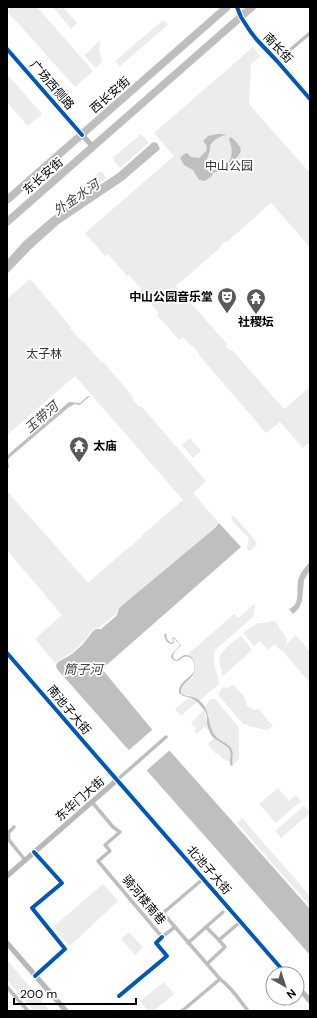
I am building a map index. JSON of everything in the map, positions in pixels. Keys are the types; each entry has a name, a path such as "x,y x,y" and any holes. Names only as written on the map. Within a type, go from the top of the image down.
{"highway":[{"name":"西长安街","path":"7,200 227,7"},
{"path":"93,147 252,7"},
{"name":"东长安街","path":"7,222 93,147"}],"street":[{"name":"南长街","path":"236,7 257,40 277,60 310,98"},
{"path":"277,60 310,33"},
{"name":"广场西侧路","path":"7,49 93,147"},
{"name":"南池子大街","path":"7,653 9,659 117,780"},
{"name":"东华门大街","path":"7,876 166,737"},
{"name":"北池子大街","path":"117,780 279,966"},
{"name":"骑河楼南巷","path":"92,802 113,827 120,832 104,845 110,850 98,860 162,937 175,928 220,979 229,986 248,1011"},
{"path":"14,827 8,833 10,840 25,860"},
{"path":"34,852 62,883 32,908 65,949 35,976"},
{"path":"175,928 164,913 203,879"},
{"path":"188,943 223,912"},
{"path":"219,940 240,922"},
{"path":"206,927 225,948 207,964"},
{"path":"119,996 167,956 156,943 162,937"},
{"path":"7,942 66,1011"},
{"path":"182,1011 220,979"},
{"path":"7,987 28,1011"}],"green space":[{"path":"11,7 37,7 93,71 75,87 7,11"},
{"path":"53,7 63,7 77,23 71,29"},
{"path":"163,20 168,25 120,66 115,61"},
{"path":"101,40 99,49 102,62 95,67 84,55"},
{"name":"中山公园","path":"253,47 260,56 251,64 249,104 310,173 310,247 271,203 176,286 227,344 226,346 231,351 232,350 284,409 310,387 310,442 303,448 280,422 266,433 193,346 192,347 183,337 179,340 157,315 159,313 140,291 141,289 129,275 127,276 108,254 105,256 85,233 174,156 154,133"},
{"path":"7,74 42,114 28,126 7,102"},
{"path":"141,134 149,143 120,168 114,161 114,157"},
{"path":"99,172 102,172 107,178 65,205 62,203"},
{"name":"太子林","path":"30,279 81,341 82,340 102,363 104,361 105,362 104,363 134,398 132,399 139,407 141,406 206,481 193,493 219,523 215,528 118,609 116,614 100,627 93,629 84,641 71,653 55,663 35,639 62,615 7,550 7,491 88,583 183,500 75,376 7,435 7,299"},
{"path":"190,438 201,451 193,458 182,445"},
{"path":"232,515 257,544 250,551 248,551 247,548 249,538 234,523 231,518"},
{"path":"254,604 255,607 253,617 215,650 214,663 219,684 200,700 181,693 182,687 195,671 194,661 188,654 233,615 235,614 238,618"},
{"path":"275,621 287,639 285,646 296,635 310,652 310,683 282,650 281,651 275,644 268,650 260,641 254,646 243,633 258,623"},
{"path":"241,636 252,650 223,676 220,656 226,648"},
{"path":"232,685 235,686 244,696 247,706 254,710 259,709 273,726 267,730 250,727 243,724 219,696 219,693 223,687 228,688"},
{"path":"190,697 197,702 181,716 175,709"},
{"path":"211,699 217,701 239,728 239,759 233,765 229,746 213,734 209,723 208,713 205,706"},
{"path":"203,709 209,729 208,730 205,727 196,734 196,728 191,723"},
{"path":"213,739 224,744 228,748 230,753 230,762 223,759 218,753 216,754 208,744"},
{"path":"278,788 289,801 296,795 301,801 276,823 259,804"},
{"path":"304,806 310,813 281,838 275,831"},
{"path":"242,818 310,896 310,906 237,823"},
{"path":"103,884 118,901 70,946 53,927"},
{"path":"129,932 143,947 135,955 121,939"},
{"path":"7,960 50,1011 34,1011 7,980"},
{"path":"164,982 174,994 154,1011 148,1011 140,1001"}],"water":[{"path":"226,134 212,143 205,166 207,170 214,170 230,160 232,152 229,140 230,137 239,146 241,150 240,154 227,168 213,173 212,176 205,181 199,180 193,170 184,165 180,158 187,153 191,157 199,158 207,150 207,146 203,141 208,136"},
{"path":"153,142 157,143 160,149 124,180 59,224 31,249 7,274 7,260 24,241 52,217 118,173"},
{"path":"90,396 81,404 75,404 69,407 9,458 9,467 7,469 7,456 11,452 69,402 80,403"},
{"name":"筒子河","path":"219,523 241,547 102,669 169,750 310,909 310,955 57,669 56,665 83,644 93,631 96,629 101,629 115,617 119,608 215,528"},
{"path":"310,562 310,570 304,580 302,601 299,608 293,614 289,609 293,607 297,601 299,578 303,570"},
{"path":"166,633 167,639 171,643 173,642 172,638 174,637 181,645 173,655 174,659 177,660 185,655 193,658 195,667 195,670 191,678 182,687 181,693 197,699 206,709 210,726 214,734 232,750 233,765 231,766 230,751 211,735 207,723 207,716 204,710 194,699 183,696 179,693 181,684 193,673 194,664 191,658 186,656 178,661 173,660 171,657 180,644 174,638 174,643 170,644 164,635"}],"pier":[{"path":"153,729 170,750 146,771 128,751"}],"cycle path":[{"path":"237,7 241,17 257,40 310,99"},
{"path":"7,49 82,135"},
{"path":"7,653 279,966"},
{"path":"34,852 62,883 32,908 65,949 35,976"},
{"path":"119,996 167,956 156,943 162,937"}],"place":[{"name":"中山公园音乐堂","path":"227,314"},
{"name":"社稷坛","path":"256,315"},
{"name":"太庙","path":"79,463"}],"water label":[{"name":"外金水河","path":"76,197"},
{"name":"玉带河","path":"41,417"}]}
